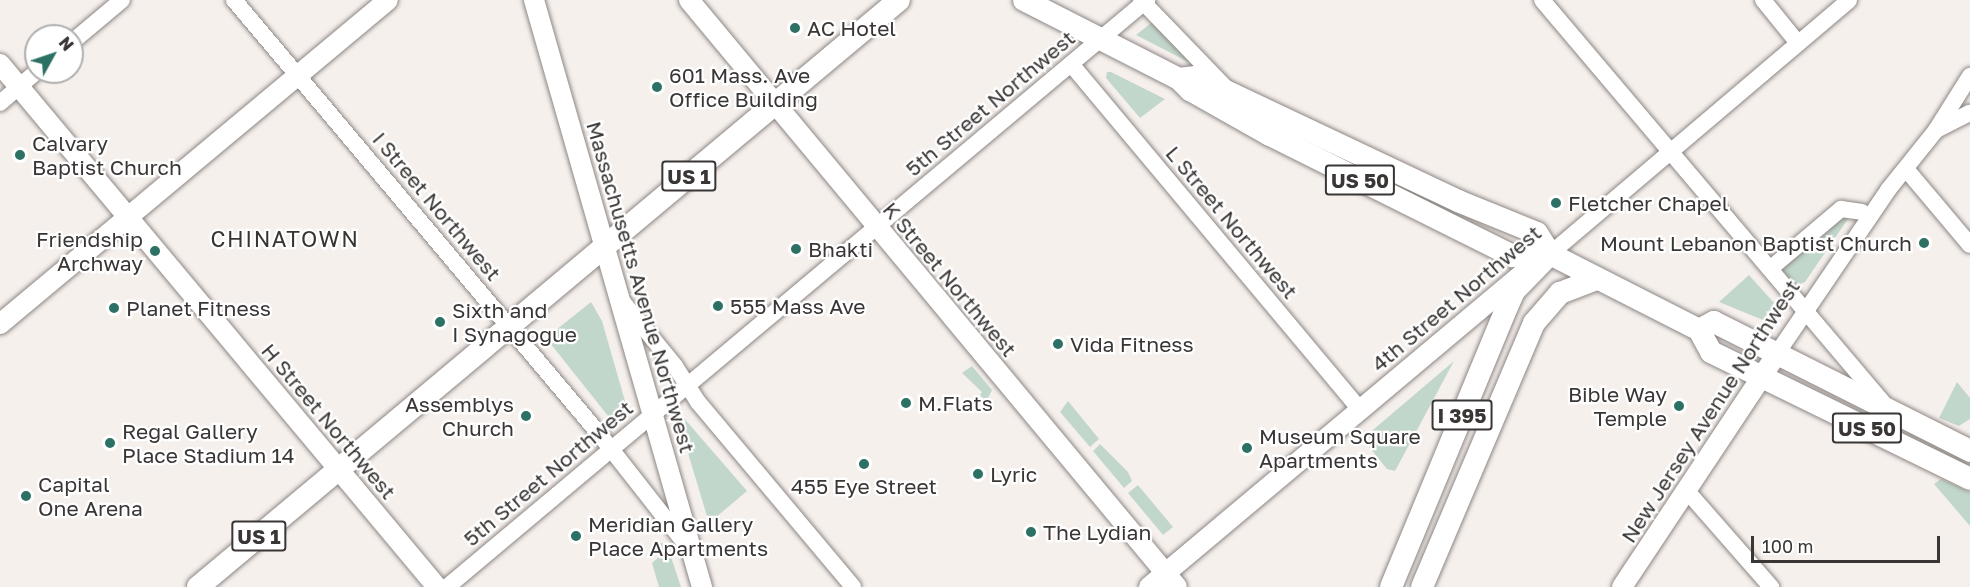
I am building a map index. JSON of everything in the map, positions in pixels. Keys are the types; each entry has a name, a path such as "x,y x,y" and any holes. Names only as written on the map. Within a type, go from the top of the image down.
{"highway":[{"name":"US 1","path":"198,587 899,0"},
{"name":"US 50","path":"1024,0 1179,79 1190,90 1270,135 1513,256 1550,254 1699,330 1711,352 1970,479"},
{"name":"US 50","path":"1179,79 1196,77 1458,201 1538,233 1550,254"},
{"name":"I 395","path":"1391,587 1514,291 1550,254"},
{"name":"I 395","path":"1422,587 1534,323 1560,293 1597,279"},
{"name":"US 50","path":"1699,330 1714,322 1967,445"}],"main road":[{"path":"0,324 388,0"},
{"name":"Massachusetts Avenue Northwest","path":"534,0 702,587"},
{"name":"K Street Northwest","path":"689,0 773,105 1172,580"},
{"name":"H Street Northwest","path":"0,64 437,587"},
{"name":"4th Street Northwest","path":"1149,587 1172,580 1359,409 1550,254"},
{"name":"New Jersey Avenue Northwest","path":"1622,587 1763,378 1778,352"}],"street":[{"path":"84,32 122,0"},
{"name":"I Street Northwest","path":"234,0 509,327 693,554"},
{"path":"1542,0 1805,308 1887,408"},
{"path":"1763,0 1798,43"},
{"name":"4th Street Northwest","path":"1550,254 1849,0"},
{"path":"1144,1 1228,91"},
{"name":"5th Street Northwest","path":"447,587 1144,1"},
{"name":"L Street Northwest","path":"1071,64 1359,409"},
{"name":"New Jersey Avenue Northwest","path":"1778,352 1805,308 1936,130 1970,76"},
{"path":"0,103 24,82"},
{"path":"1936,130 1970,113"},
{"name":"New Jersey Avenue Northwest","path":"1838,262 1835,254 1892,170 1936,130"},
{"path":"1906,169 1970,245"},
{"path":"1771,268 1841,209 1862,212"},
{"path":"619,298 687,386 853,587"},
{"path":"1687,491 1772,587"}],"green space":[{"path":"1155,20 1202,69 1136,35"},
{"path":"1107,72 1165,99 1140,118 1106,78"},
{"path":"1845,212 1850,216 1805,282 1798,285 1791,282 1782,269"},
{"path":"1749,275 1776,305 1763,320 1719,302"},
{"path":"591,302 602,321 627,408 612,421 546,338"},
{"path":"1454,361 1395,471 1387,469 1369,447 1374,443 1367,435"},
{"path":"972,366 992,390 986,402 980,395 982,392 962,373"},
{"path":"1957,382 1970,398 1970,419 1959,426 1939,418"},
{"path":"1068,401 1099,439 1090,447 1060,412"},
{"path":"683,417 747,491 709,523 679,423"},
{"path":"1100,444 1128,472 1132,481 1124,488 1093,451"},
{"path":"1941,479 1970,492 1970,526 1934,484"},
{"path":"1138,485 1173,527 1163,535 1128,493"},
{"path":"659,543 664,543 669,551 681,587 659,587 652,563 661,555"}],"place":[{"name":"AC Hotel","path":"795,28"},
{"name":"601 Mass. Ave Office Building","path":"657,87"},
{"name":"Calvary Baptist Church","path":"20,155"},
{"name":"Fletcher Chapel","path":"1556,203"},
{"name":"Mount Lebanon Baptist Church","path":"1924,243"},
{"name":"Bhakti","path":"796,249"},
{"name":"Friendship Archway","path":"155,251"},
{"name":"555 Mass Ave","path":"718,306"},
{"name":"Planet Fitness","path":"114,308"},
{"name":"Sixth and I Synagogue","path":"440,322"},
{"name":"Vida Fitness","path":"1058,344"},
{"name":"M.Flats","path":"906,403"},
{"name":"Bible Way Temple","path":"1679,406"},
{"name":"Assemblys Church","path":"526,416"},
{"name":"Regal Gallery Place Stadium 14","path":"110,443"},
{"name":"Museum Square Apartments","path":"1247,448"},
{"name":"455 Eye Street","path":"864,464"},
{"name":"Lyric","path":"978,474"},
{"name":"Capital One Arena","path":"26,496"},
{"name":"The Lydian","path":"1031,532"},
{"name":"Meridian Gallery Place Apartments","path":"576,536"}],"district":[{"name":"CHINATOWN","path":"285,239"}]}
